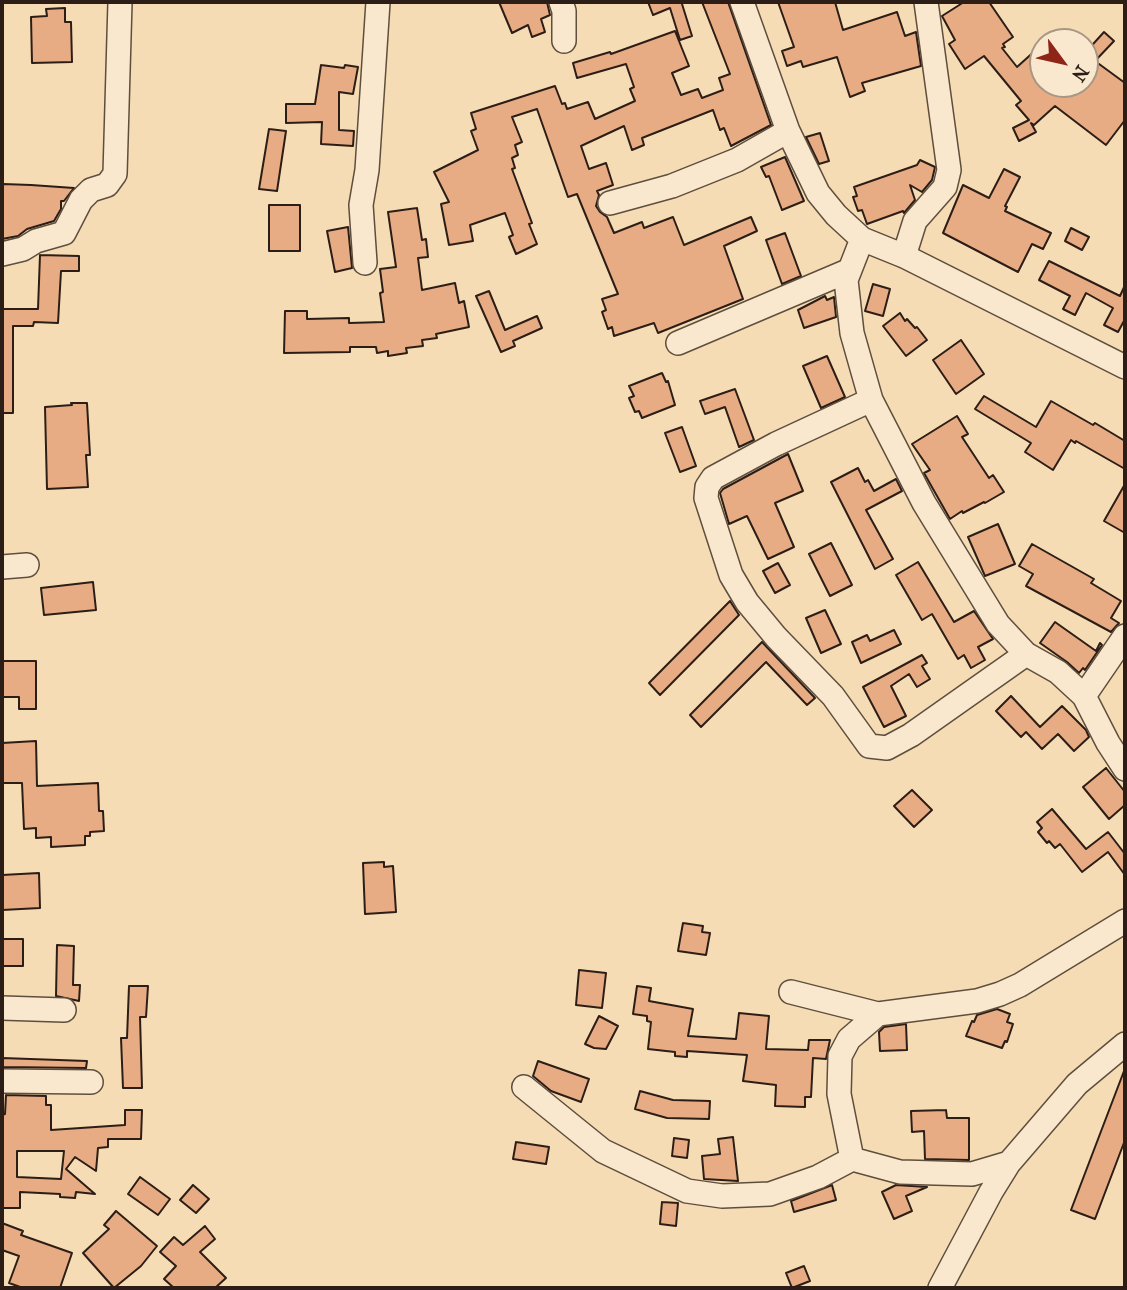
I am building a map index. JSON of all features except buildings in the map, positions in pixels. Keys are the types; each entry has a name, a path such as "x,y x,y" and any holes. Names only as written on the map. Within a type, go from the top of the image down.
{"street":[{"path":"2,254 64,233 81,200 91,190 107,185 115,174 120,2"},
{"path":"365,264 361,205 367,170 378,2"},
{"path":"561,2 564,10 564,41"},
{"path":"742,2 788,131 818,193 836,215 862,239 904,256 1125,367"},
{"path":"904,256 915,221 945,187 949,170 926,2"},
{"path":"610,203 672,186 724,165 788,131"},
{"path":"862,239 846,280 850,324 871,400 924,503 999,624 1026,654 1058,672 1084,696 1125,769"},
{"path":"678,343 850,270"},
{"path":"871,400 776,444 713,478 707,487 706,498 730,575 747,602 832,696 869,746 887,748 911,735 1026,654"},
{"path":"2,567 27,565"},
{"path":"1084,696 1125,636"},
{"path":"791,992 878,1014 977,1001 1020,985 1125,921"},
{"path":"2,1008 64,1010"},
{"path":"852,1159 839,1094 840,1056 849,1039 878,1014"},
{"path":"940,1288 990,1192 1009,1163 1077,1084 1125,1044"},
{"path":"2,1081 91,1082"},
{"path":"524,1087 603,1151 687,1191 722,1196 770,1194 818,1177 852,1159 900,1172 972,1174 1009,1163"}]}
